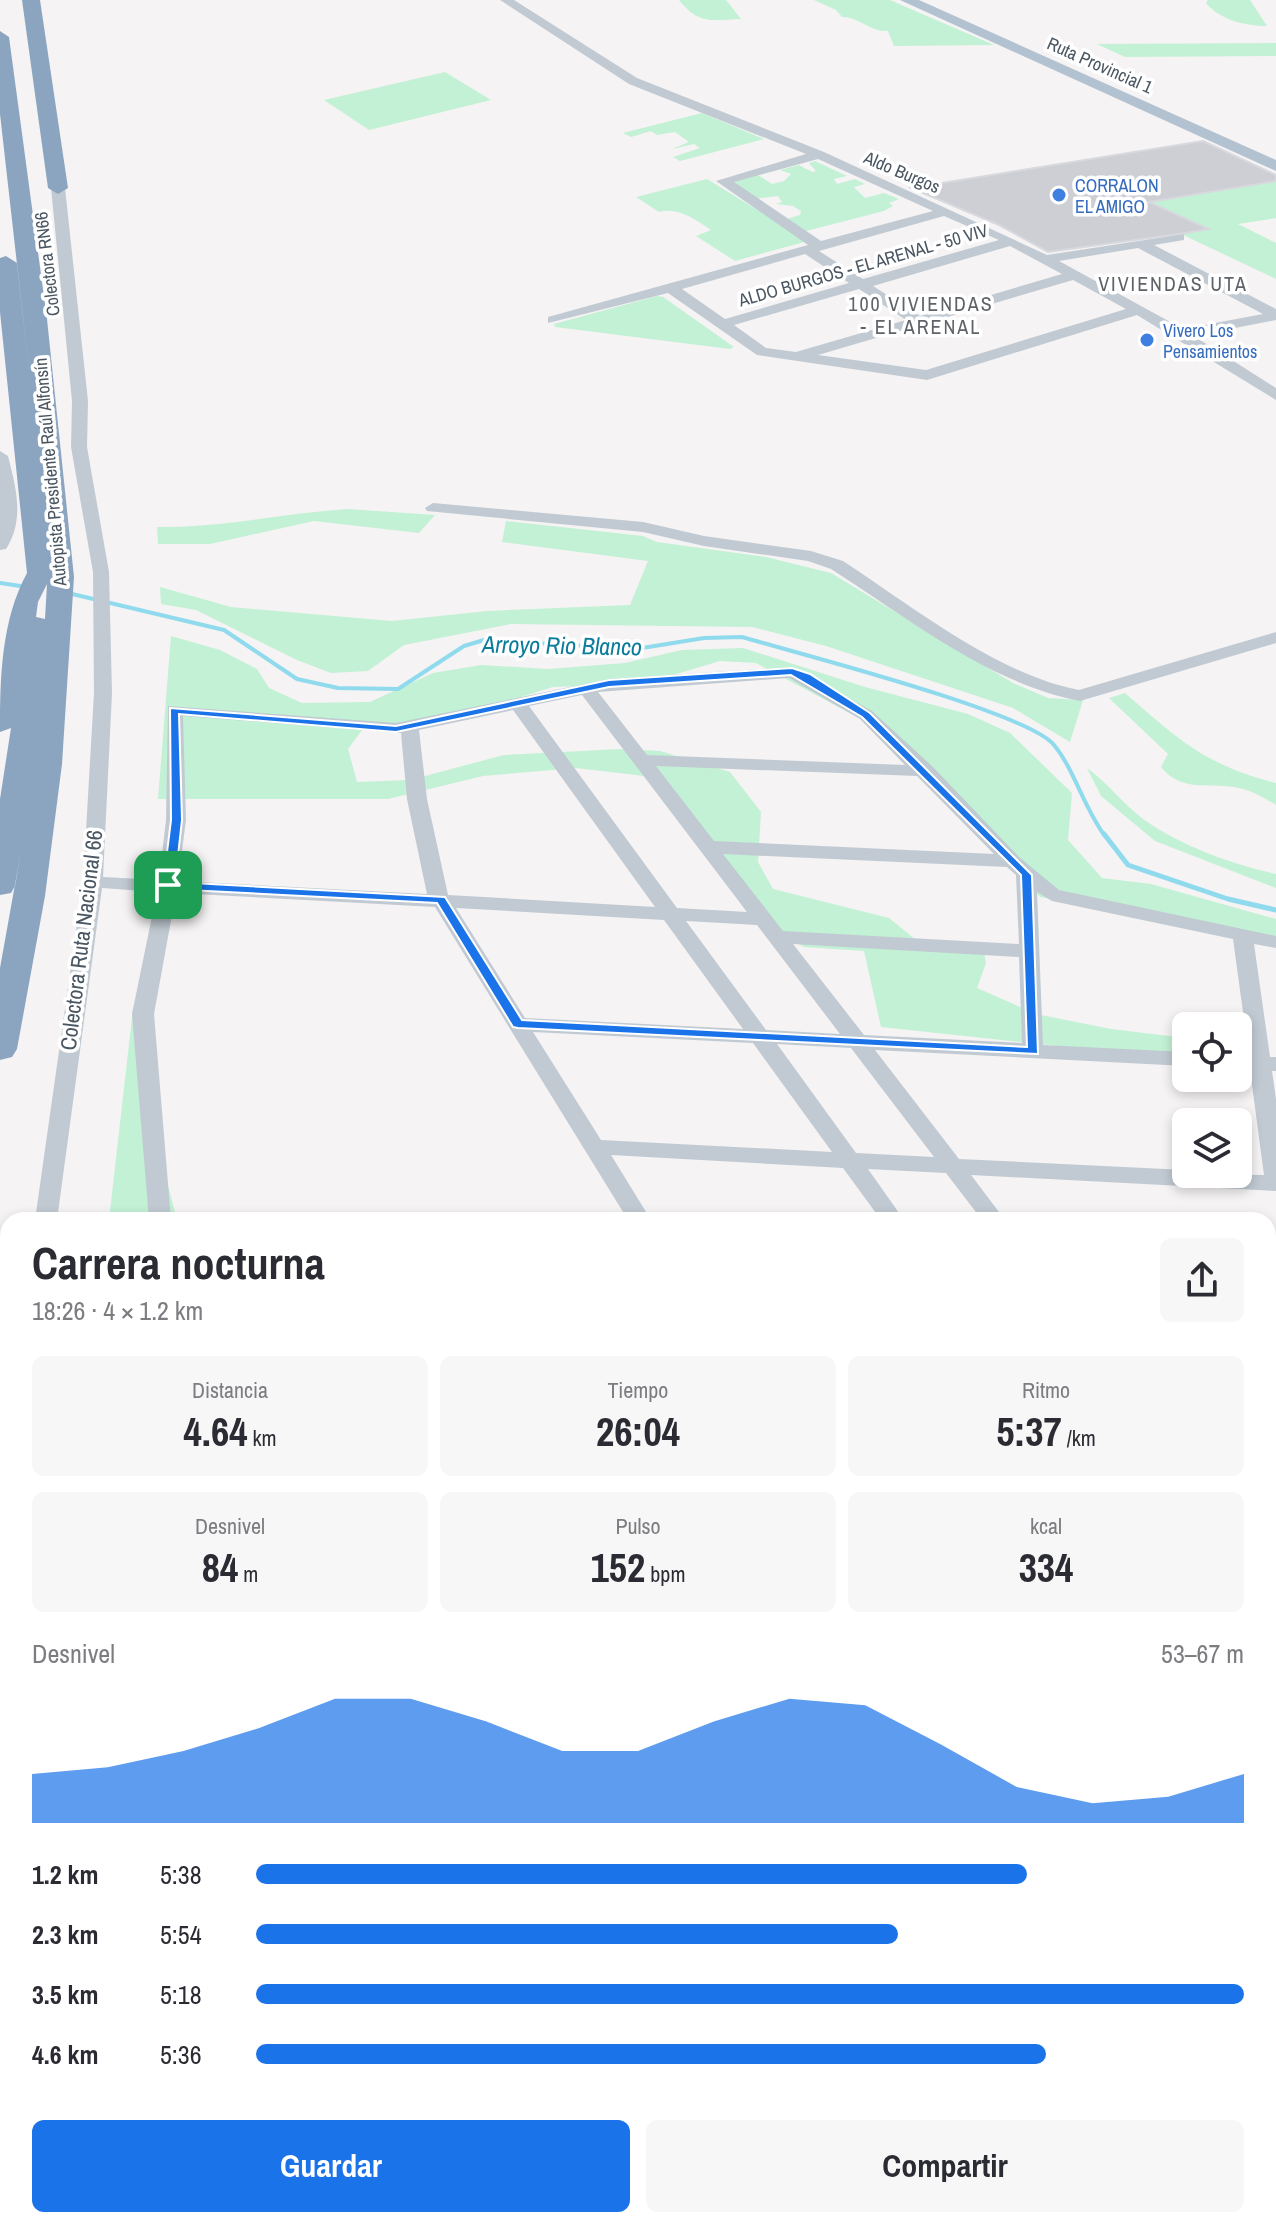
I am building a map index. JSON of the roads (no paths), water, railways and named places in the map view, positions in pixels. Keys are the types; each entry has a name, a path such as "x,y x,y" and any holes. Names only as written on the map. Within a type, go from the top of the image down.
{"highway":[{"path":"31,0 58,188"},
{"name":"Autopista Presidente Raúl Alfonsín","path":"0,37 36,319 46,778 30,896 0,1049"},
{"name":"Autopista Presidente Raúl Alfonsín","path":"0,200 21,425 44,587 22,756 0,886"},
{"path":"0,723 10,712 44,587"}],"main road":[{"name":"Ruta Provincial 1","path":"907,0 1276,166"},
{"name":"Ruta Provincial 1","path":"924,0 1276,156"}],"street":[{"name":"Aldo Burgos","path":"507,0 633,81 819,155 1012,241 1181,334 1276,395"},
{"path":"819,155 723,181 919,322"},
{"name":"Colectora RN66","path":"58,188 78,375 79,447 101,572 101,611"},
{"path":"814,246 671,288 554,317 814,246 947,211"},
{"path":"1047,259 1179,237"},
{"name":"ALDO BURGOS - EL ARENAL - 50 VIV","path":"723,324 1012,241"},
{"path":"1141,244 1276,315"},
{"path":"790,358 1075,275"},
{"path":"671,288 762,352 927,375 1139,310"},
{"path":"1181,334 1276,315"},
{"path":"0,456 6,537 0,545"},
{"path":"433,508 643,527 704,541 811,556 837,565 1018,676 1065,695 1080,696 1276,637"},
{"name":"Colectora Ruta Nacional 66","path":"47,1212 93,882 102,744 101,611"},
{"path":"159,1212 143,1014 168,885 176,820 174,710 385,729 410,727 609,684 792,672 857,708 926,771 1019,868 1063,899 1276,942"},
{"path":"586,688 988,1212"},
{"path":"518,704 887,1212"},
{"path":"410,727 417,799 434,889 635,1212"},
{"path":"642,760 926,771"},
{"path":"708,847 1019,868"},
{"path":"1019,868 1029,951 1033,1051"},
{"path":"93,882 765,919"},
{"path":"595,1147 1276,1181 1268,1064 1243,936"},
{"path":"779,937 1029,951"},
{"path":"518,1024 1172,1058"}],"waterway":[{"path":"0,583 27,587"},
{"name":"Arroyo Rio Blanco","path":"68,593 224,630 297,679 338,688 398,689 464,646 484,640 636,649 704,638 742,637 958,701 1035,732 1054,745 1061,755 1105,836"},
{"name":"Arroyo Rio Blanco","path":"1104,834 1128,865 1228,899 1276,910"}],"place":[{"name":"CORRALON EL AMIGO","path":"1059,195"},
{"name":"Vivero Los Pensamientos","path":"1147,340"}],"district":[{"name":"VIVIENDAS UTA","path":"1173,283"},
{"name":"100 VIVIENDAS - EL ARENAL","path":"921,314"}]}
